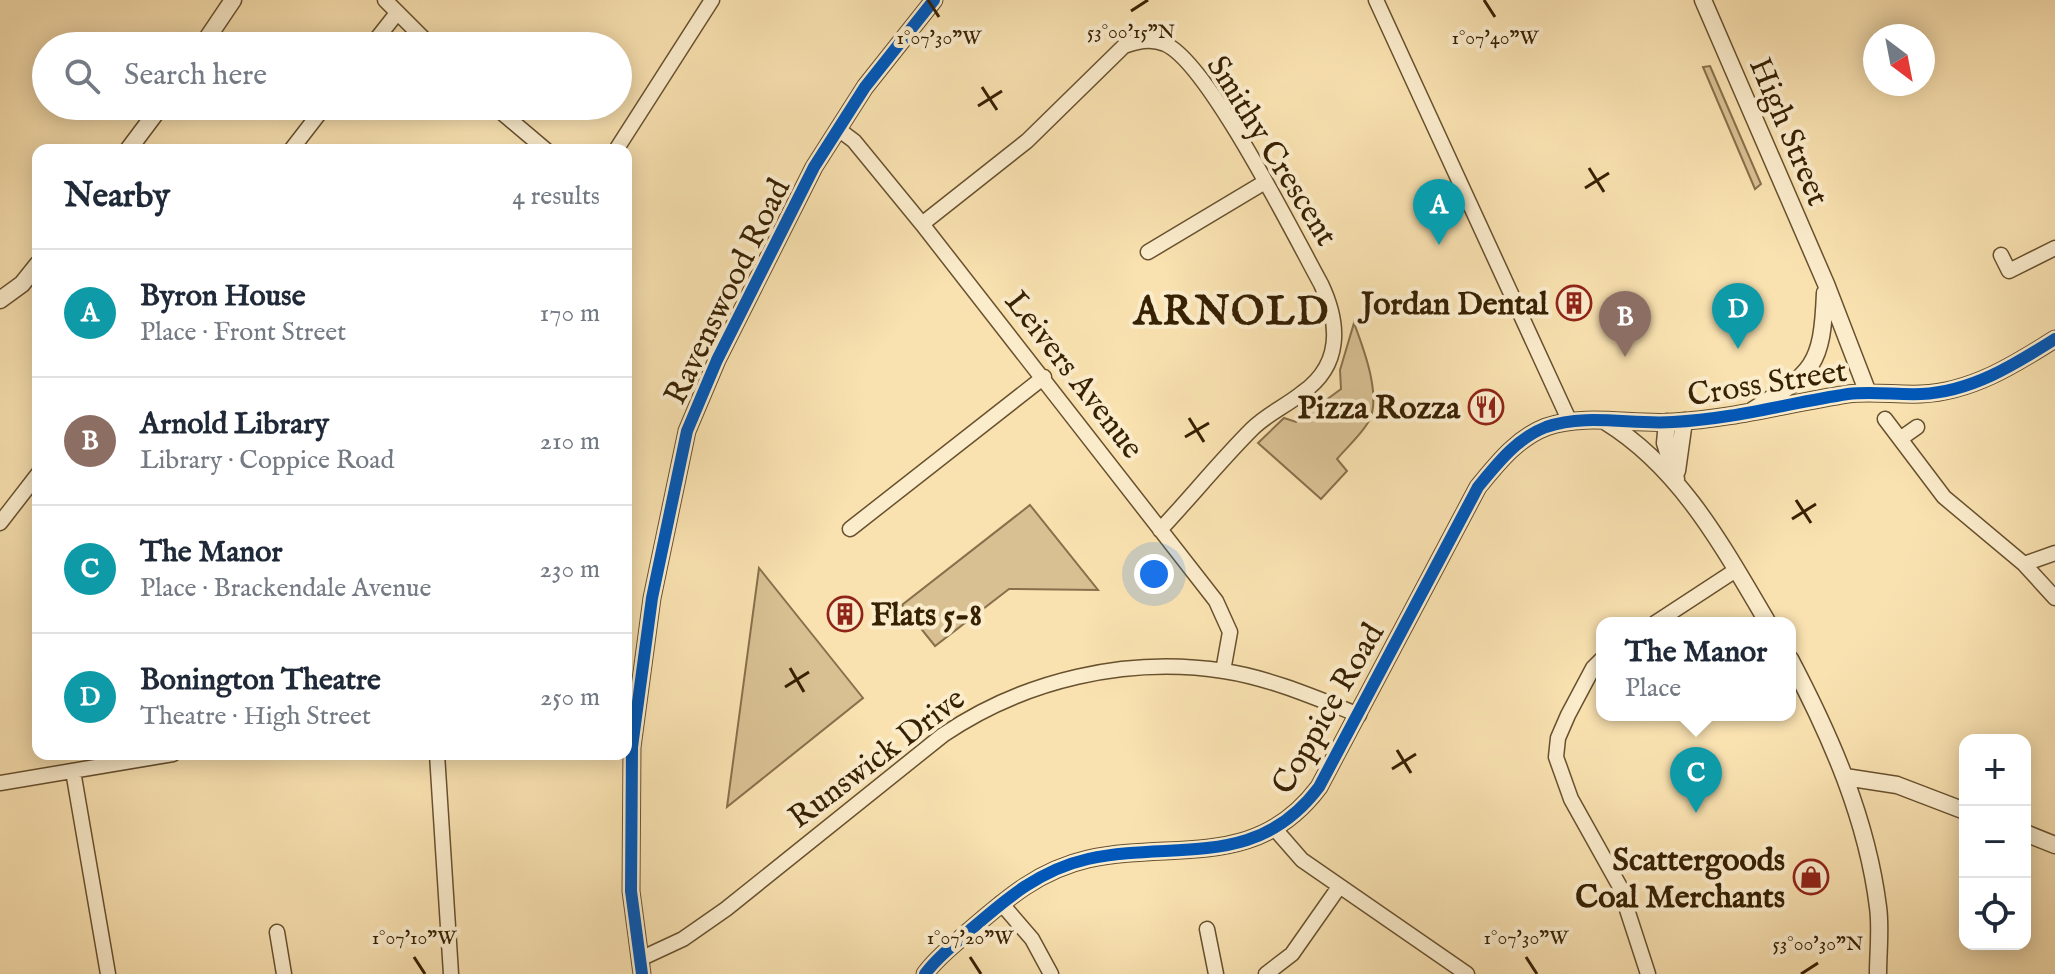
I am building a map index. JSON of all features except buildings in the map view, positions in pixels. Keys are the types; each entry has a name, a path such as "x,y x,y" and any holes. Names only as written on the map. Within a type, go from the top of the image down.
{"street":[{"path":"211,32 233,0"},
{"path":"385,0 417,32"},
{"path":"620,144 712,0"},
{"name":"Ravenswood Road","path":"632,747 652,598 677,466 717,360 814,167 895,44 934,0"},
{"path":"1376,0 1570,422"},
{"name":"High Street","path":"1703,0 1826,284 1868,393"},
{"path":"382,32 397,13"},
{"name":"Smithy Crescent","path":"922,224 1027,141 1114,53 1142,40 1166,44 1183,58 1234,127 1333,309 1336,325 1331,356 1313,384 1253,428 1160,530"},
{"path":"132,144 150,120"},
{"path":"296,144 314,120"},
{"path":"511,120 539,144"},
{"name":"Leivers Avenue","path":"838,129 854,141 922,224 1044,377 1224,613 1230,632 1223,671"},
{"path":"1148,252 1265,182"},
{"path":"2001,255 2009,271 2055,248"},
{"path":"0,300 22,284 32,272"},
{"name":"High Street","path":"1746,414 1800,380 1818,356 1823,336 1826,284"},
{"name":"Cross Street","path":"1676,422 1746,414 1868,393 1925,394 1970,384 2015,364 2055,339"},
{"path":"850,529 1044,377"},
{"path":"1885,419 1927,479 1958,512 2024,564 2055,598"},
{"path":"1605,421 1638,444 1677,481 1764,617"},
{"name":"Coppice Road","path":"925,974 1001,903 1033,879 1090,859 1225,847 1251,841 1293,819 1319,787 1478,487 1516,445 1547,427 1570,422 1676,422"},
{"path":"1676,422 1665,443 1677,481"},
{"path":"1900,439 1917,427"},
{"path":"0,523 32,482"},
{"path":"2024,564 2055,553"},
{"path":"1664,617 1736,570"},
{"path":"1596,665 1568,715 1558,738 1556,757 1571,799 1619,885 1648,974"},
{"name":"Runswick Drive","path":"641,966 726,909 943,735 981,711 1043,685 1082,676 1177,667 1223,671 1276,684 1359,715"},
{"path":"1796,670 1827,729 1845,777 1875,884 1879,910 1878,974"},
{"path":"0,783 138,760"},
{"path":"437,760 451,974"},
{"name":"Ravenswood Road","path":"632,760 631,891 641,966"},
{"path":"73,771 108,974"},
{"path":"1845,777 1897,785 1959,809"},
{"path":"1275,829 1302,860 1467,974"},
{"path":"2031,835 2055,845"},
{"path":"1266,974 1292,954 1339,887"},
{"path":"1001,903 1032,939 1051,974"},
{"path":"1207,929 1216,974"},
{"path":"277,932 284,974"}],"shaded area":[{"path":"1710,66 1761,184 1755,189 1703,67"},
{"path":"1354,323 1370,372 1372,411 1366,426 1337,459 1347,471 1321,499 1258,443 1284,418 1296,422 1341,389 1340,370"},
{"path":"1030,505 1098,590 1009,589 935,646 902,605"},
{"path":"759,568 863,698 727,807"}],"cycle path":[{"path":"632,747 652,598 687,431 717,360 814,167 865,87 934,0"},
{"path":"925,974 946,951 996,908 1054,870 1088,859 1121,854 1241,842 1269,831 1295,813 1319,787 1478,487 1508,452 1536,432 1577,421 1657,423 1695,420 1848,394 1939,392 1991,376 2055,339"},
{"path":"632,760 631,891 642,974"}],"place":[{"name":"Byron House","path":"1439,245"},
{"name":"Jordan Dental","path":"1574,303"},
{"name":"Bonington Theatre","path":"1738,349"},
{"name":"Arnold Library","path":"1625,357"},
{"name":"Pizza Rozza","path":"1486,407"},
{"name":"Flats 5-8","path":"845,614"},
{"name":"The Manor","path":"1696,813"},
{"name":"Scattergoods Coal Merchants","path":"1811,877"}],"district":[{"name":"ARNOLD","path":"1232,310"}]}
